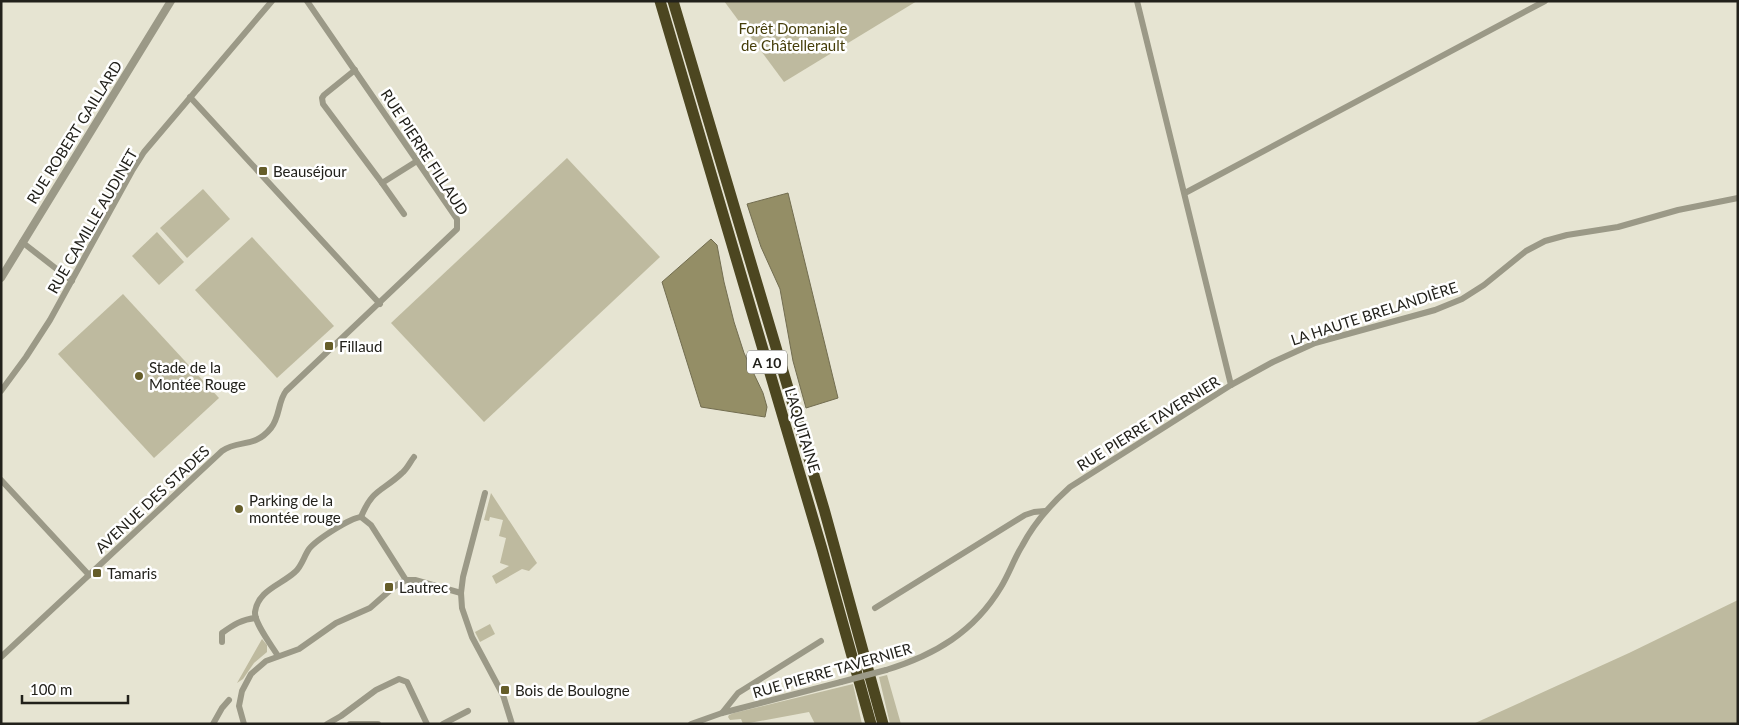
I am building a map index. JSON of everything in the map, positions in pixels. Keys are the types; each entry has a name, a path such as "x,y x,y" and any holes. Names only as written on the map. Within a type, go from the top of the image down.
{"highway":[{"name":"L'AQUITAINE","path":"660,1 815,522 854,658 870,724"},
{"name":"L'AQUITAINE","path":"673,1 840,563 883,724"}],"street":[{"name":"RUE ROBERT GAILLARD","path":"1,278 171,1"},
{"name":"RUE CAMILLE AUDINET","path":"1,391 26,357 72,281 144,152 272,1"},
{"name":"RUE PIERRE FILLAUD","path":"307,1 457,219 458,226 455,232 380,304"},
{"path":"1137,1 1231,385"},
{"path":"1185,192 1545,1"},
{"path":"355,70 324,96 322,102 404,214"},
{"path":"190,97 380,304"},
{"path":"382,184 417,161"},
{"name":"LA HAUTE BRELANDIÈRE","path":"1231,385 1286,355 1315,343 1435,310 1462,299 1484,285 1526,251 1545,241 1567,235 1618,227 1678,210 1738,198"},
{"path":"22,242 72,281"},
{"name":"AVENUE DES STADES","path":"1,657 222,451 233,446 252,443 266,434 273,426 281,399 286,391 380,304"},
{"name":"RUE PIERRE TAVERNIER","path":"691,724 722,713 886,670 924,657 940,648 969,627 981,615 1001,587 1022,546 1045,511 1061,495 1088,475 1231,385"},
{"path":"361,517 371,497 403,473 414,457"},
{"path":"1,480 89,575"},
{"path":"485,492 463,577 462,608 478,650 503,695 512,724"},
{"path":"875,608 1025,515 1045,511"},
{"path":"361,517 371,525 406,580"},
{"path":"278,656 256,618 256,609 262,596 297,571 308,551 315,543 351,520 361,517"},
{"path":"244,724 240,715 240,698 246,682 258,667 278,656 299,649 336,622 370,608 395,586 406,580 461,593"},
{"path":"222,642 222,633 246,618 256,618"},
{"path":"722,713 738,693 821,641"},
{"path":"327,724 376,690 399,679 406,682 428,724"},
{"path":"213,724 229,700"},
{"path":"443,724 468,711"},
{"path":"350,724 378,724"}],"green space":[{"name":"Forêt Domaniale de Châtellerault","path":"724,1 917,1 784,82"},
{"path":"567,158 660,257 484,422 391,323"},
{"path":"203,189 230,219 187,258 160,228"},
{"path":"157,232 184,262 159,285 132,256"},
{"path":"252,237 334,326 277,378 195,290"},
{"name":"Stade de la Montée Rouge","path":"123,294 219,398 154,458 58,354"},
{"path":"491,493 537,563 529,571 522,569 496,584 492,576 509,566 500,563 506,538 499,536 503,520 490,517 489,521 484,520"},
{"path":"1738,600 1738,724 1473,724 1629,653"},
{"path":"490,624 495,634 480,642 475,632"},
{"path":"262,639 267,645 267,652 254,663 243,679 237,683"},
{"path":"887,675 901,724 890,724 879,677"},
{"path":"853,684 862,724 815,724 809,712 744,724 741,719 730,720 728,717 734,713"}],"shaded area":[{"path":"788,193 838,398 806,408 793,361 780,289 761,247 747,204"},
{"path":"711,239 717,245 734,322 744,353 763,393 767,407 765,417 701,407 662,282"}],"place":[{"name":"Beauséjour","path":"263,171"},
{"name":"Fillaud","path":"329,346"},
{"name":"Stade de la Montée Rouge","path":"139,376"},
{"name":"Parking de la montée rouge","path":"239,509"},
{"name":"Tamaris","path":"97,573"},
{"name":"Lautrec","path":"389,587"},
{"name":"Bois de Boulogne","path":"505,690"}]}
